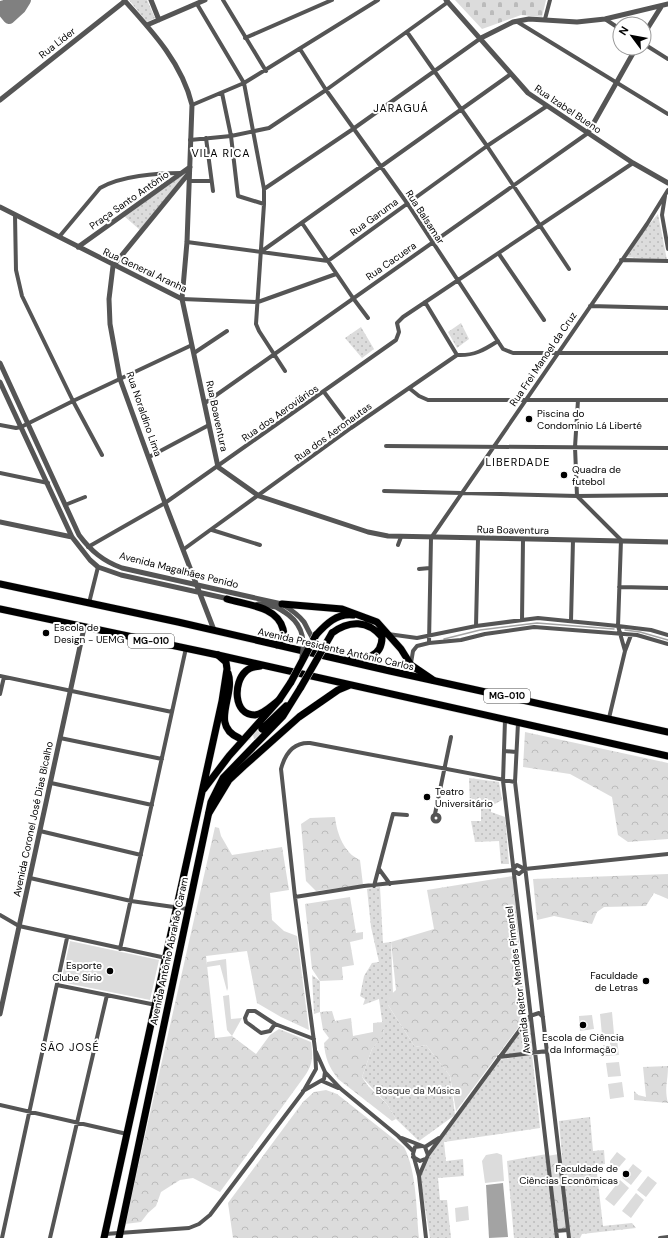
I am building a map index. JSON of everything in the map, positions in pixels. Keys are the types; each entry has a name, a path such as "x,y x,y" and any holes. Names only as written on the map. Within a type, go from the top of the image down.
{"main road":[{"name":"Avenida Presidente Antônio Carlos","path":"0,584 214,630 435,681 668,732"},
{"path":"227,599 265,610 279,619 284,635 283,641 277,645"},
{"path":"282,607 335,608 377,622 411,664 435,681"},
{"name":"MG-010","path":"0,609 84,628 218,655 261,666 668,756"},
{"name":"Avenida Antônio Abrahão Caram","path":"200,798 205,786 229,756 279,700 316,635 330,620 348,614 361,616"},
{"path":"262,729 296,696 332,633 346,625 359,624 372,628 382,637 381,648 377,654 366,659 346,660"},
{"path":"218,655 226,662 231,683 223,719 229,732 239,738"},
{"path":"261,666 251,667 243,673 237,691 237,699 241,707 248,713 256,715 264,712 279,700"},
{"name":"Avenida Antônio Abrahão Caram","path":"104,1236 156,1005 227,668"},
{"path":"209,813 229,780 244,766 299,717 338,690 350,685"},
{"name":"Avenida Antônio Abrahão Caram","path":"119,1236 152,1073 209,813 216,790 223,778 283,716 296,696"},
{"path":"141,1070 152,1073"}],"street":[{"name":"Rua Boaventura","path":"125,0 168,51 190,94 192,105 190,167 182,299 218,467 259,496 368,532 388,536 668,542"},
{"name":"Rua Líder","path":"0,100 125,0"},
{"path":"151,0 159,20"},
{"path":"147,25 205,0"},
{"path":"223,0 266,71"},
{"path":"246,38 332,0"},
{"path":"192,105 244,83 266,71 378,0"},
{"path":"545,19 550,0"},
{"path":"190,140 254,133 269,128 326,90 407,32 447,1"},
{"name":"Rua Izabel Bueno","path":"447,1 528,93 633,163 665,182 668,186"},
{"path":"197,4 244,83 264,189 262,252 256,324 273,355 286,371"},
{"path":"264,189 353,129 481,38 516,21 545,19 577,22 605,20 668,4"},
{"path":"652,21 661,7"},
{"path":"653,8 657,13"},
{"path":"605,20 612,24"},
{"path":"516,21 668,114"},
{"path":"407,32 460,110 514,185 569,269"},
{"name":"Rua Balsamar","path":"300,49 353,129 407,203 503,349 513,353 668,353"},
{"path":"652,49 668,59"},
{"path":"588,133 632,56"},
{"path":"262,252 510,74"},
{"path":"222,93 230,136 238,196 264,204"},
{"name":"Rua Garuma","path":"328,261 487,146 548,106"},
{"name":"Rua Cacuera","path":"205,403 588,133"},
{"path":"206,138 210,182 213,191"},
{"path":"457,355 425,302 499,254 633,163"},
{"name":"Praça Santo Antônio","path":"78,247 190,167"},
{"path":"59,238 100,188 108,183 154,175 189,173"},
{"path":"113,266 189,173"},
{"path":"189,181 210,182"},
{"name":"Rua Frei Manoel da Cruz","path":"431,538 668,190"},
{"path":"665,195 662,215 668,249"},
{"name":"Rua General Aranha","path":"0,207 113,266 182,299 258,302 336,274"},
{"path":"653,213 656,212 662,215"},
{"path":"14,215 16,270 22,296 73,401 102,455"},
{"path":"302,223 352,298 368,318"},
{"path":"186,242 328,261"},
{"path":"499,254 544,320"},
{"path":"621,260 668,261"},
{"name":"Rua Noraldino Lima","path":"113,266 109,299 110,324 120,379 165,503 184,549 196,586 214,630"},
{"name":"Rua dos Aeroviários","path":"88,547 165,503 396,340 398,332 397,323 425,302"},
{"path":"590,306 668,308"},
{"path":"194,353 228,331"},
{"name":"Rua dos Aeronautas","path":"184,549 351,428 457,355 472,355 498,341"},
{"path":"0,426 21,428 73,401 192,345"},
{"name":"Avenida Magalhães Penido","path":"0,363 29,423 79,535 88,547 100,558 122,568 282,607 295,612 303,622 316,644 331,656"},
{"name":"Avenida Magalhães Penido","path":"0,382 72,537 81,551 98,567 121,575 227,599 276,608 282,607"},
{"path":"409,388 419,396 428,400 668,400"},
{"path":"324,392 351,428"},
{"path":"578,400 575,447 578,496 621,540 618,626 625,651"},
{"path":"149,458 209,425"},
{"path":"386,446 668,448"},
{"path":"0,473 48,483"},
{"path":"384,491 578,496 668,495"},
{"path":"65,505 85,497"},
{"path":"0,522 72,537"},
{"path":"212,530 260,545"},
{"path":"398,545 400,537"},
{"path":"430,643 431,538"},
{"path":"476,626 478,539"},
{"path":"522,620 523,540"},
{"path":"571,621 573,540"},
{"path":"89,603 98,567"},
{"path":"419,569 430,568"},
{"path":"619,587 668,588"},
{"path":"282,607 296,621 301,629 305,643 302,661"},
{"path":"388,634 417,638 476,626 538,618 651,630 668,635"},
{"path":"411,664 413,651 417,646 534,627 620,636 637,635 668,644"},
{"name":"Avenida Coronel José Dias Bicalho","path":"0,1014 84,628"},
{"path":"609,718 620,665 631,635"},
{"path":"120,949 186,648"},
{"path":"0,694 2,676 172,712"},
{"name":"Avenida Reitor Mendes Pimentel","path":"505,720 503,780 557,1238"},
{"name":"Avenida Reitor Mendes Pimentel","path":"518,723 515,782 569,1238"},
{"path":"435,814 451,737"},
{"path":"60,738 162,759"},
{"path":"104,1236 119,1236 189,1228 199,1224 210,1215 303,1092 316,1069 314,1039 295,897 281,769 283,760 292,748 302,743 310,743 515,782"},
{"path":"504,751 516,752"},
{"path":"51,783 152,805"},
{"path":"374,886 393,814 407,815"},
{"path":"40,831 141,855"},
{"path":"513,870 517,865 525,869 668,854"},
{"path":"379,869 390,884"},
{"path":"295,897 390,884 513,870 519,874 525,869"},
{"path":"30,878 131,901 188,909"},
{"path":"0,915 19,926 67,938 166,958"},
{"path":"2,1238 67,938"},
{"path":"57,985 156,1005"},
{"path":"50,1238 107,995"},
{"path":"275,1024 270,1032 261,1033 246,1022 245,1018 248,1011 255,1010 275,1024 314,1039"},
{"path":"419,1176 428,1155 530,1016 538,1013 543,1017"},
{"path":"303,1092 326,1077 325,1071 315,1049"},
{"path":"499,1057 547,1051"},
{"path":"316,1069 320,1068 325,1071 341,1089 398,1136 413,1151"},
{"path":"312,1074 315,1080 341,1089"},
{"path":"0,1105 29,1113 127,1134"},
{"path":"426,1238 419,1176 413,1151 417,1146 423,1146 444,1133"},
{"path":"398,1136 423,1146 428,1155"},
{"path":"413,1156 417,1160 425,1160"},
{"path":"556,1231 568,1230"},
{"path":"660,1238 668,1237"}],"green space":[{"path":"129,0 147,0 155,18 147,22"},
{"path":"455,0 546,0 542,17 521,15 482,29"},
{"path":"186,173 140,230 124,216"},
{"path":"658,214 667,260 626,257 647,227"},
{"path":"461,323 469,339 457,348 448,332"},
{"path":"361,327 374,349 362,358 345,338"},
{"path":"525,732 668,763 668,839 628,842 618,835 612,797 570,774 523,767"},
{"path":"469,778 499,782 502,800 491,806 491,812 505,817 509,864 501,864 499,841 475,842 471,821 481,821 481,805 470,808"},
{"path":"335,817 342,842 354,857 360,860 363,885 316,891 306,881 301,824 310,818"},
{"path":"215,827 219,828 221,836 232,855 282,847 289,890 270,893 272,920 284,931 297,936 309,1030 281,1017 257,1003 247,951 206,956 215,1038 232,1036 256,1054 270,1035 279,1029 311,1042 312,1061 304,1077 220,1192 193,1178 180,1180 161,1192 156,1206 141,1222 125,1224"},
{"path":"668,874 668,899 654,893 646,906 604,907 597,912 592,924 554,916 537,920 533,879"},
{"path":"513,876 526,1017 456,1111 450,1076 426,1045 415,1047 388,1005 387,998 396,990 391,942 434,929 427,890"},
{"name":"Bosque da Música","path":"380,887 383,943 391,942 393,994 388,1005 415,1047 426,1045 450,1076 455,1115 419,1141 396,1119 387,1104 362,1077 372,1049 384,1034 379,999 363,1005 365,999 360,996 364,976 372,963 379,962 371,927 367,889"},
{"path":"350,897 356,933 363,932 363,939 350,942 354,965 342,967 343,980 320,981 312,969 305,904"},
{"name":"Esporte Clube Sírio","path":"70,941 159,960 150,1000 61,982"},
{"path":"226,959 227,991 220,965 207,967 207,962"},
{"path":"312,975 320,981 320,1012 314,1014"},
{"path":"229,995 231,1019 242,1018 232,1036 227,1030 223,996"},
{"path":"332,1011 335,1021 351,1018 353,1036 373,1032 373,1023 383,1022 384,1035 372,1049 362,1077 368,1086 387,1104 396,1119 392,1121 338,1079 332,1070 326,1058 324,1043 329,1038 323,1030 320,1012"},
{"path":"612,1012 614,1034 602,1035 600,1014"},
{"path":"592,1015 594,1029 580,1031 579,1016"},
{"path":"530,1016 535,1053 499,1057"},
{"path":"617,1040 619,1055 605,1056 603,1045 610,1045 610,1041"},
{"path":"532,1054 540,1128 444,1142 446,1161 463,1159 464,1176 438,1178 440,1200 447,1200 451,1238 430,1238 420,1176 427,1160 499,1060"},
{"path":"619,1062 621,1076 608,1077 606,1063"},
{"path":"668,1066 666,1089 668,1103 634,1100 634,1091 638,1095 646,1097 643,1067"},
{"path":"622,1082 624,1097 610,1099 608,1084"},
{"path":"326,1090 337,1094 404,1147 414,1179 419,1238 233,1238 228,1203 303,1102 314,1092"},
{"path":"590,1117 593,1151 604,1150 605,1164 596,1165 603,1226 632,1223 636,1228 582,1234 580,1238 569,1238 559,1121"},
{"path":"617,1152 626,1159 614,1173 611,1171 610,1161"},
{"path":"497,1153 502,1155 504,1181 485,1183 482,1161 486,1155"},
{"path":"547,1154 557,1238 514,1238 507,1161"},
{"path":"559,1154 568,1230 556,1231 547,1156"},
{"path":"633,1164 642,1171 631,1185 622,1178"},
{"path":"648,1176 657,1183 646,1197 637,1190"},
{"path":"620,1180 629,1188 614,1206 605,1199"},
{"path":"636,1193 644,1200 631,1218 622,1211"},
{"path":"468,1206 469,1220 456,1222 455,1208"}],"shaded area":[{"path":"503,1183 508,1237 489,1238 486,1185"}],"waterway":[{"path":"444,639 480,630 537,623 614,629"},
{"path":"625,630 640,632 668,640"}],"taxiway":[{"path":"13,0 5,6 0,7 9,18 20,8 25,0"}],"tunnel":[{"path":"243,738 256,735 262,729"}],"place":[{"name":"Piscina do Condomínio Lá Liberté","path":"529,419"},
{"name":"Quadra de futebol","path":"564,475"},
{"name":"Escola de Design - UEMG","path":"46,633"},
{"name":"Teatro Universitário","path":"427,797"},
{"name":"Esporte Clube Sírio","path":"110,971"},
{"name":"Faculdade de Letras","path":"646,981"},
{"name":"Escola de Ciência da Informação","path":"583,1025"},
{"name":"Faculdade de Ciências Econômicas","path":"626,1174"}],"district":[{"name":"JARAGUÁ","path":"401,108"},
{"name":"VILA RICA","path":"221,153"},
{"name":"LIBERDADE","path":"518,462"},
{"name":"SÃO JOSÉ","path":"70,1047"}]}
